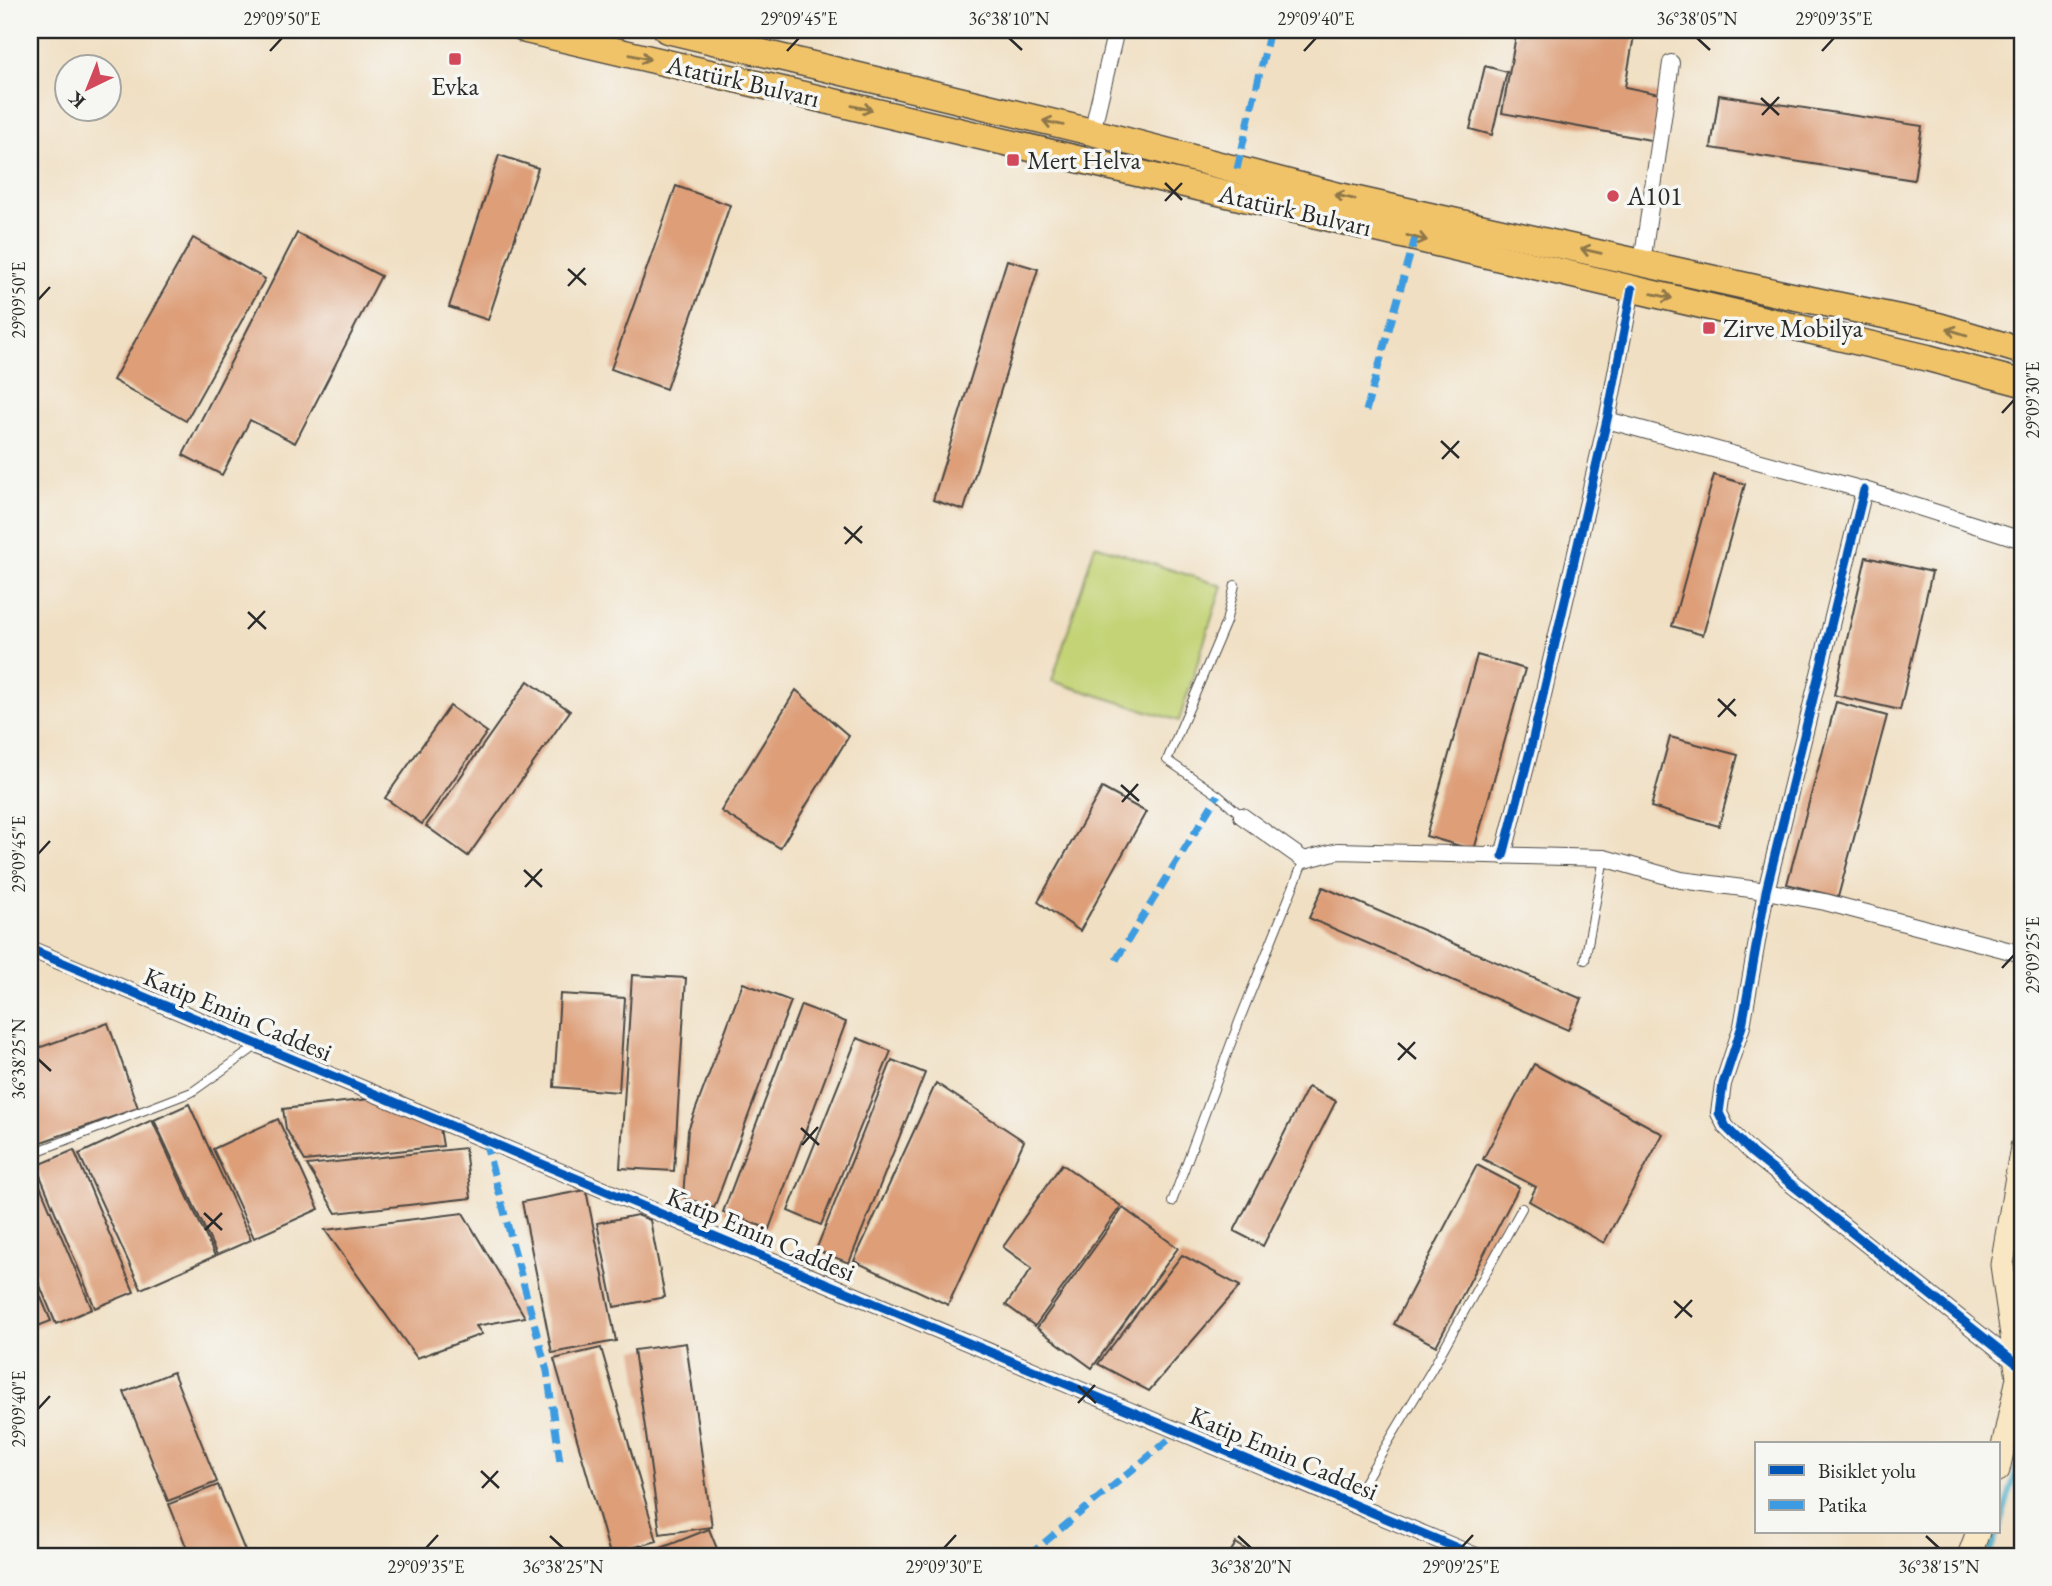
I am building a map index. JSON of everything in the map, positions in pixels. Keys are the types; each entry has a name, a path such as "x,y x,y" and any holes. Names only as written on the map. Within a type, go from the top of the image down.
{"main road":[{"name":"Atatürk Bulvarı","path":"526,30 1928,358 2022,383"},
{"name":"Atatürk Bulvarı","path":"667,30 1092,132 1339,196 1938,326 2022,351"}],"street":[{"path":"1092,132 1116,30"},
{"path":"1642,263 1671,63"},
{"path":"1503,856 1607,420 1632,289"},
{"path":"1607,420 1864,490 2022,540"},
{"path":"1864,490 1766,891 1742,1026 1723,1084 1719,1113 1726,1127 1752,1153 2016,1363"},
{"path":"1242,816 1304,860 1338,851 1604,858 1681,880 1825,902 2022,954"},
{"name":"Katip Emin Caddesi","path":"30,949 1476,1556"},
{"path":"2000,1461 2018,1378 2002,1265 2022,1147"},
{"path":"1969,1556 1977,1534"}],"lane":[{"path":"1235,585 1226,622 1167,760 1218,795 1242,816"},
{"path":"1585,960 1604,858"},
{"path":"1172,1202 1240,1019 1304,860"},
{"path":"30,1154 192,1092 258,1045"},
{"path":"1351,1504 1431,1371 1522,1208"}],"green space":[{"path":"1095,545 1222,586 1179,721 1052,681"}],"building":[{"path":"1517,30 1635,30 1625,87 1664,95 1656,141 1502,113"},
{"path":"1485,66 1507,72 1492,135 1470,129"},
{"path":"1719,95 1922,126 1914,180 1711,148"},
{"path":"499,155 538,168 488,320 449,307"},
{"path":"676,186 730,205 666,389 611,369"},
{"path":"297,233 381,276 295,443 250,420 222,475 183,455"},
{"path":"193,238 265,279 186,421 113,380"},
{"path":"1007,260 1038,269 964,510 933,500"},
{"path":"1714,475 1745,484 1703,635 1672,626"},
{"path":"1866,557 1932,572 1900,710 1834,695"},
{"path":"1477,655 1525,669 1474,850 1426,836"},
{"path":"528,681 570,711 468,856 426,826"},
{"path":"796,690 849,736 780,848 721,811"},
{"path":"1836,702 1887,716 1838,897 1787,884"},
{"path":"450,706 487,732 422,824 385,798"},
{"path":"1670,737 1738,755 1719,826 1651,807"},
{"path":"1102,788 1146,812 1080,931 1038,902"},
{"path":"1323,887 1582,999 1568,1030 1309,918"},
{"path":"632,975 686,978 674,1171 620,1168"},
{"path":"743,983 791,1001 714,1208 683,1197 688,1130"},
{"path":"560,994 625,998 619,1092 554,1087"},
{"path":"801,1005 846,1022 769,1229 723,1212"},
{"path":"108,1023 138,1108 30,1146 30,1051"},
{"path":"857,1038 891,1051 821,1225 788,1211"},
{"path":"892,1060 925,1073 849,1263 816,1250"},
{"path":"1534,1064 1663,1134 1604,1243 1529,1201 1536,1187 1483,1159"},
{"path":"936,1083 1024,1141 948,1305 854,1261"},
{"path":"1308,1087 1336,1101 1263,1246 1234,1231"},
{"path":"370,1099 440,1128 443,1146 305,1161 286,1129 283,1109"},
{"path":"189,1104 251,1240 217,1255 154,1120"},
{"path":"278,1119 319,1209 254,1238 213,1149"},
{"path":"152,1120 215,1256 141,1289 79,1154"},
{"path":"465,1148 471,1198 336,1213 307,1165"},
{"path":"74,1150 134,1292 95,1308 36,1166"},
{"path":"30,1162 92,1309 56,1324 30,1262"},
{"path":"1062,1164 1121,1206 1035,1326 1006,1305 1032,1268 1003,1247"},
{"path":"1477,1165 1519,1187 1436,1346 1394,1324"},
{"path":"586,1190 616,1341 552,1353 522,1202"},
{"path":"1123,1208 1178,1248 1092,1368 1037,1328"},
{"path":"463,1213 525,1317 476,1326 482,1334 417,1358 325,1230"},
{"path":"637,1215 650,1220 665,1297 614,1307 597,1223"},
{"path":"1182,1255 1240,1286 1149,1391 1098,1364"},
{"path":"30,1272 51,1321 30,1329"},
{"path":"686,1343 712,1527 660,1534 634,1350"},
{"path":"601,1348 657,1541 610,1554 554,1359"},
{"path":"173,1372 217,1482 168,1501 124,1392"},
{"path":"218,1485 247,1556 190,1556 169,1504"},
{"path":"709,1529 720,1556 641,1556"},
{"path":"1236,1543 1255,1556 1228,1556"}],"waterway":[{"path":"2000,1524 2022,1452"},
{"path":"1988,1556 1996,1534"}],"marked path":[{"path":"1237,169 1270,30"},
{"path":"1366,411 1415,238"},
{"path":"1116,960 1218,795"},
{"path":"485,1141 547,1371 560,1462"},
{"path":"1028,1556 1178,1432"}],"cycle path":[{"path":"1503,856 1608,415 1632,289"},
{"path":"1864,490 1766,891 1742,1026 1723,1084 1719,1113 1726,1127 1752,1153 2016,1363"},
{"path":"30,949 1476,1556"}],"place":[{"name":"Evka","path":"455,59"},
{"name":"Mert Helva","path":"1013,160"},
{"name":"A101","path":"1613,196"},
{"name":"Zirve Mobilya","path":"1709,328"}]}
